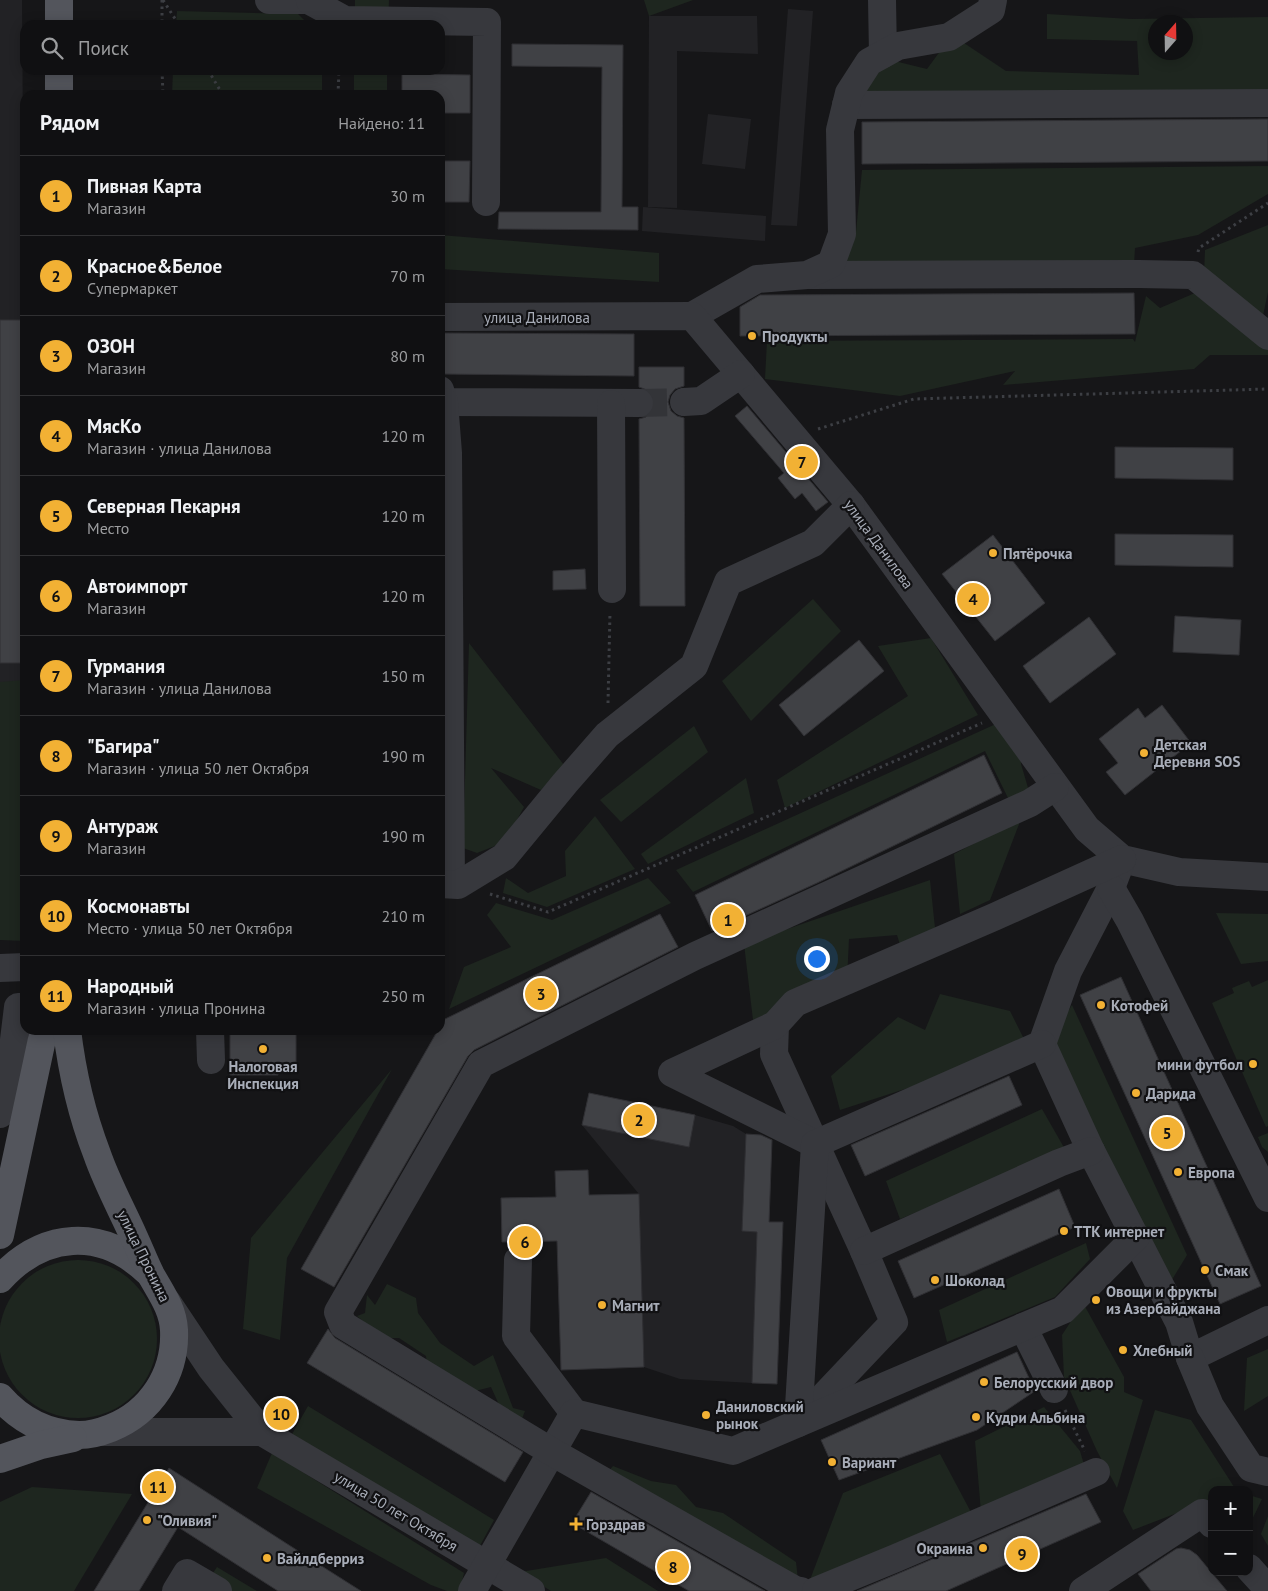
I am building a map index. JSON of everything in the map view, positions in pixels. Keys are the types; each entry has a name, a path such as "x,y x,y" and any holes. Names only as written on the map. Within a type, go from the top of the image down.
{"main road":[{"path":"59,0 59,20"},
{"path":"59,75 59,90"},
{"path":"0,1235 43,1035"},
{"name":"улица Пронина","path":"0,1397 13,1411 46,1430 65,1434 92,1434 126,1422 148,1405 164,1382 173,1356 174,1329 167,1302 151,1275 97,1155 71,1066 68,1035"},
{"path":"0,1279 12,1266 28,1254 46,1246 64,1242 84,1241 121,1252 137,1262 151,1275"},
{"path":"0,1459 41,1445 92,1434"}],"street":[{"path":"269,0 310,1 345,20"},
{"path":"882,0 883,54"},
{"path":"807,275 831,264 842,234 840,130 848,93 869,62 898,46 949,37 991,10 993,0"},
{"path":"445,21 487,22 486,202"},
{"path":"846,105 1268,103"},
{"path":"692,316 757,279 807,275 1194,275 1268,336"},
{"name":"улица Данилова","path":"445,317 692,316 851,505 1087,829 1122,859 1180,872 1268,877"},
{"path":"684,402 701,401 741,374"},
{"path":"445,396 610,404 639,403"},
{"path":"610,404 612,589"},
{"path":"445,425 448,454 450,884 504,857 607,735 694,666 728,582 813,543 851,505"},
{"path":"801,1591 795,1590 552,1452 343,1325 338,1312 481,1064 695,956 1030,803 1056,787"},
{"path":"1122,859 1112,888 1068,972 1042,1044 1091,1151 1179,1322 1190,1358 1210,1406 1251,1468 1268,1472"},
{"path":"815,1144 672,1073 775,1025 795,1003 994,918 1122,859"},
{"path":"1112,888 1268,1198"},
{"path":"0,968 20,967"},
{"path":"0,1114 8,1089 14,1008"},
{"path":"775,1025 774,1054 894,1322 798,1423"},
{"path":"210,1035 211,1060"},
{"path":"815,1144 1042,1044"},
{"path":"798,1423 815,1144"},
{"path":"864,1252 1059,1163 1091,1151"},
{"path":"518,1260 516,1336 574,1413 733,1451 1063,1310 1136,1237"},
{"path":"167,1302 211,1368 262,1432"},
{"path":"1190,1358 1268,1320"},
{"path":"1023,1327 1054,1389"},
{"path":"472,1591 574,1413"},
{"path":"92,1434 262,1432"},
{"name":"улица 50 лет Октября","path":"262,1432 531,1591"},
{"path":"816,1591 1096,1472"},
{"path":"1083,1591 1202,1512 1208,1519"},
{"path":"1253,1573 1268,1590"},
{"path":"176,1591 187,1574 218,1591"}],"path":[{"path":"162,0 162,20"},
{"path":"162,0 176,20"},
{"path":"162,75 163,90"},
{"path":"211,75 220,90"},
{"path":"338,90 339,75"},
{"path":"1194,275 1199,248 1268,203"},
{"path":"793,436 914,399 1268,389"},
{"path":"607,735 609,631 612,589"},
{"path":"450,884 548,912 1003,714"},
{"path":"1054,1389 1096,1472"}],"shaded area":[{"path":"0,0 22,0 22,20 20,20 20,75 23,75 23,90 20,90 20,927 0,926"},
{"path":"355,0 389,0 388,20 355,20"},
{"path":"644,0 693,0 649,16"},
{"path":"788,9 813,11 797,226 771,225"},
{"path":"177,11 298,14 304,20 176,20"},
{"path":"1047,14 1148,19 1148,60 1193,60 1193,18 1268,17 1268,95 864,93 874,56 927,69 952,35 1006,71 1139,75 1137,41 1047,39"},
{"path":"649,16 757,16 758,54 677,51 677,208 648,207"},
{"path":"173,75 322,75 322,90 172,90"},
{"path":"354,75 387,75 387,90 354,90"},
{"path":"708,114 751,119 745,169 702,164"},
{"path":"1268,166 1268,194 1198,235 1135,248 1134,265 838,267 856,232 862,170"},
{"path":"643,207 766,216 765,241 642,231"},
{"path":"1268,225 1268,292 1261,325 1204,274 1205,250"},
{"path":"445,235 659,253 659,282 445,269"},
{"path":"1195,293 1268,347 1268,355 1210,355 1194,369 1003,385 1015,371 900,396 765,379 767,341 1133,339 1135,342 1146,296 1160,308"},
{"path":"813,599 841,631 751,721 722,681"},
{"path":"931,638 978,715 785,808 777,780 908,696 878,646"},
{"path":"469,643 564,765 541,790 491,768 524,807 505,842 477,853 463,848"},
{"path":"20,680 20,941 0,940 0,682"},
{"path":"998,723 1022,751 1021,764 1031,798 1008,798 985,751 693,892 676,870"},
{"path":"694,726 708,752 621,822 600,800"},
{"path":"746,778 754,813 648,864 641,854"},
{"path":"595,816 635,869 547,907 503,893 506,878 528,893 566,876 565,851"},
{"path":"1021,819 990,900 960,914 954,854"},
{"path":"648,878 671,903 449,1009 464,967 511,947 487,915 496,903 552,920"},
{"path":"930,880 935,928 901,948 897,935 849,939 847,980 753,1020 744,944"},
{"path":"1216,913 1268,914 1268,961 1241,964"},
{"name":"мини футбол","path":"1268,980 1268,1126 1266,1127 1212,1003 1234,993 1232,988 1249,981 1252,987"},
{"path":"940,994 1010,1011 1029,1049 840,1110 831,1076 898,1017 925,1030"},
{"path":"1072,1005 1187,1255 1170,1283 1050,1039"},
{"path":"392,1069 287,1258 280,1340 243,1329 251,1238"},
{"path":"589,1093 695,1115 733,1126 746,1134 742,1231 757,1232 752,1383 680,1379 644,1367 639,1194 582,1125"},
{"path":"1042,1109 1066,1151 900,1219 886,1181"},
{"path":"1268,1133 1268,1152 1262,1147 1258,1137"},
{"path":"1086,1243 1090,1259 1055,1297 947,1342 939,1310"},
{"path":"78,1260 108,1266 134,1283 151,1309 157,1339 151,1369 134,1395 108,1412 78,1418 48,1412 22,1395 5,1369 -1,1339 5,1309 22,1283 48,1266"},
{"path":"387,1284 416,1298 418,1313 440,1343 474,1366 493,1355 513,1408 525,1411 521,1421 501,1409 491,1387 471,1392 427,1364 426,1356 399,1338 382,1338 357,1316 365,1313 367,1295 375,1305"},
{"path":"1083,1303 1124,1377 1124,1392 1143,1400 1117,1488 1097,1451 1064,1377 1062,1335"},
{"path":"1268,1349 1268,1396 1244,1411 1247,1358"},
{"path":"308,1406 494,1520 476,1553 287,1443"},
{"path":"1044,1407 1080,1451 1085,1468 981,1512 975,1441"},
{"path":"1155,1410 1191,1420 1233,1486 1208,1486 1208,1509 1177,1513 1133,1530 1123,1511"},
{"path":"272,1453 464,1573 460,1591 447,1591 431,1585 257,1488"},
{"path":"940,1454 973,1516 808,1585 843,1493"},
{"path":"613,1466 651,1481 676,1485 696,1507 723,1513 796,1562 798,1580 607,1473"},
{"path":"32,1487 132,1494 74,1591 0,1591 0,1502"},
{"path":"1253,1496 1262,1499 1253,1518"},
{"path":"1268,1516 1268,1546 1261,1534"},
{"path":"606,1558 658,1591 551,1591 520,1572"},
{"path":"217,1567 257,1591 229,1591 209,1579"}],"building":[{"path":"512,44 623,45 622,207 638,207 638,230 498,229 499,212 601,212 602,67 512,66"},
{"path":"402,75 470,75 470,113 445,113 445,90 402,90"},
{"path":"1268,119 1268,161 862,164 862,122"},
{"path":"445,161 470,161 469,202 445,202"},
{"path":"1134,293 1135,334 740,336 740,307 760,295"},
{"path":"0,320 20,320 20,663 0,663"},
{"path":"445,333 634,334 634,376 445,374"},
{"path":"639,367 684,367 684,386 675,389 670,395 668,402 671,411 677,416 684,418 685,606 640,606 639,419 646,417 652,411 655,403 653,396 647,390 639,387"},
{"path":"747,406 828,502 816,511 802,493 795,499 778,478 784,473 735,416"},
{"path":"1115,447 1233,448 1233,480 1115,478"},
{"path":"1115,534 1233,535 1233,567 1115,565"},
{"path":"993,535 1045,603 995,641 942,574"},
{"path":"585,569 586,589 553,590 553,571"},
{"path":"1175,616 1241,620 1239,655 1173,652"},
{"path":"1089,617 1116,654 1050,703 1023,666"},
{"path":"859,640 884,671 804,736 779,705"},
{"name":"Детская Деревня SOS","path":"1162,705 1191,743 1125,795 1106,772 1118,763 1099,739 1138,708 1145,718"},
{"path":"984,755 1002,793 817,883 712,931 695,895"},
{"path":"660,914 678,947 474,1050 468,1056 334,1287 301,1269 435,1035 445,1035 445,1019"},
{"path":"1121,977 1261,1286 1220,1304 1080,995"},
{"name":"Налоговая Инспекция","path":"230,1035 296,1035 296,1066 278,1066 278,1075 230,1075"},
{"path":"1009,1076 1022,1105 865,1176 851,1145"},
{"path":"589,1093 695,1115 689,1147 582,1125"},
{"path":"746,1134 761,1135 772,1140 769,1222 783,1222 777,1384 752,1383 757,1232 742,1231"},
{"path":"588,1170 589,1195 639,1194 644,1367 561,1370 557,1241 502,1242 501,1198 556,1197 555,1171"},
{"path":"1059,1189 1075,1227 914,1298 898,1261"},
{"path":"328,1329 335,1338 523,1452 505,1482 307,1363"},
{"path":"1017,1352 1035,1391 977,1430 839,1480 821,1440"},
{"path":"169,1468 361,1591 278,1591 178,1527 139,1591 94,1591"},
{"path":"591,1492 765,1591 689,1591 572,1523"},
{"path":"1086,1494 1101,1522 946,1591 857,1591"},
{"path":"1176,1549 1190,1550 1197,1555 1208,1568 1208,1576 1214,1576 1227,1591 1151,1591 1138,1574"}],"tunnel":[{"path":"639,403 684,402"}],"place":[{"name":"Продукты","path":"752,336"},
{"name":"Гурмания","path":"802,462"},
{"name":"Пятёрочка","path":"993,553"},
{"name":"МясКо","path":"973,599"},
{"name":"Детская Деревня SOS","path":"1144,753"},
{"name":"Пивная Карта","path":"728,920"},
{"name":"ОЗОН","path":"541,994"},
{"name":"Котофей","path":"1101,1005"},
{"name":"Налоговая Инспекция","path":"263,1049"},
{"name":"мини футбол","path":"1253,1064"},
{"name":"Дарида","path":"1136,1093"},
{"name":"Красное&Белое","path":"639,1120"},
{"name":"Северная Пекарня","path":"1167,1133"},
{"name":"Европа","path":"1178,1172"},
{"name":"ТТК интернет","path":"1064,1231"},
{"name":"Автоимпорт","path":"525,1242"},
{"name":"Смак","path":"1205,1270"},
{"name":"Шоколад","path":"935,1280"},
{"name":"Овощи и фрукты из Азербайджана","path":"1096,1300"},
{"name":"Магнит","path":"602,1305"},
{"name":"Хлебный","path":"1123,1350"},
{"name":"Белорусский двор","path":"984,1382"},
{"name":"Космонавты","path":"281,1414"},
{"name":"Даниловский рынок","path":"706,1415"},
{"name":"Кудри Альбина","path":"976,1417"},
{"name":"Вариант","path":"832,1462"},
{"name":"Народный","path":"158,1487"},
{"name":"\"Оливия\"","path":"147,1520"},
{"name":"Горздрав","path":"576,1524"},
{"name":"Окраина","path":"983,1548"},
{"name":"Антураж","path":"1022,1554"},
{"name":"Вайлдберриз","path":"267,1558"},
{"name":"\"Багира\"","path":"673,1567"}]}
